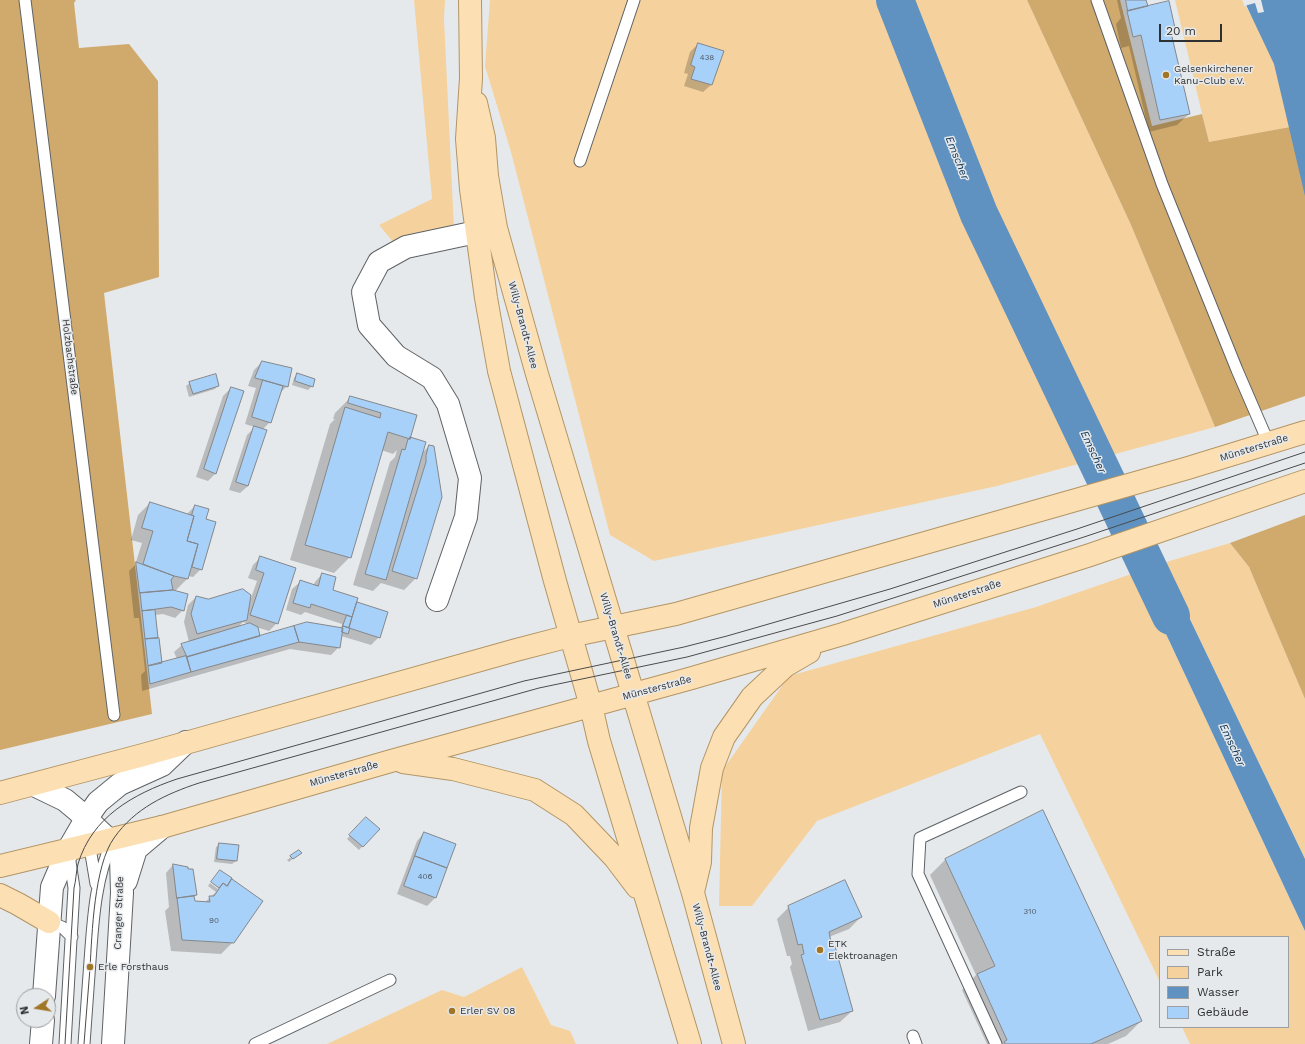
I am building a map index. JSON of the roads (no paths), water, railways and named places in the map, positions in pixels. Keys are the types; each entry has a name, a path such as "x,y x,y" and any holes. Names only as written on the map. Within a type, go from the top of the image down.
{"main road":[{"name":"Willy-Brandt-Allee","path":"470,0 471,78 484,138 487,176 486,298 499,371 599,740 690,1044"},
{"name":"Willy-Brandt-Allee","path":"486,230 537,374 622,661 634,694 693,893 734,1044"},
{"path":"437,600 466,518 470,478 448,404 432,378 396,356 370,325 363,292 379,262 406,247 486,230"},
{"name":"Münsterstraße","path":"0,793 34,785 570,636 612,626 676,614 1064,502 1188,468 1304,432"},
{"name":"Münsterstraße","path":"0,866 68,850 96,831 162,827 843,634 1090,555 1305,481"},
{"path":"693,893 700,862 701,828 712,768 724,736 752,697 785,666 843,634"},
{"path":"96,831 98,802 120,784 162,765 186,742"},
{"path":"391,761 453,769 535,790 574,815 615,858 646,899"},
{"name":"Cranger Straße","path":"34,785 65,800 121,857 122,893 113,1044"},
{"path":"122,893 136,849 162,827"},
{"path":"45,988 52,887 68,850"},
{"path":"0,895 49,922"},
{"path":"41,1044 42,1028"}],"lane":[{"name":"Holzbachstraße","path":"25,0 114,715"},
{"path":"580,161 634,0"},
{"path":"1097,0 1162,184 1237,370 1269,444"},
{"path":"996,1044 918,874 920,838 1021,792"},
{"path":"96,831 97,890"},
{"path":"84,1044 92,927 97,890 104,860 96,831"},
{"path":"65,1044 74,888 68,850"},
{"path":"49,922 62,927 72,937"},
{"path":"255,1044 390,980"}],"water":[{"path":"1245,0 1305,0 1305,196 1274,64"},
{"path":"1163,563 1305,859 1305,931 1137,572"}],"waterway":[{"name":"Emscher","path":"895,0 979,214 1171,616"}],"tram line":[{"path":"65,1044 74,888 78,864 84,847 104,820 130,800 145,792 177,779 524,681 684,647 890,589 1077,529 1305,452"},
{"path":"84,1044 93,919 102,865 107,850 122,827 141,810 163,797 199,783 539,688 687,657 837,616 1081,538 1305,463"}],"place":[{"name":"Gelsenkirchener Kanu-Club e.V.","path":"1166,75"},
{"name":"ETK Elektroanagen","path":"820,950"},
{"name":"Erle Forsthaus","path":"90,967"},
{"name":"Erler SV 08","path":"452,1011"}]}
